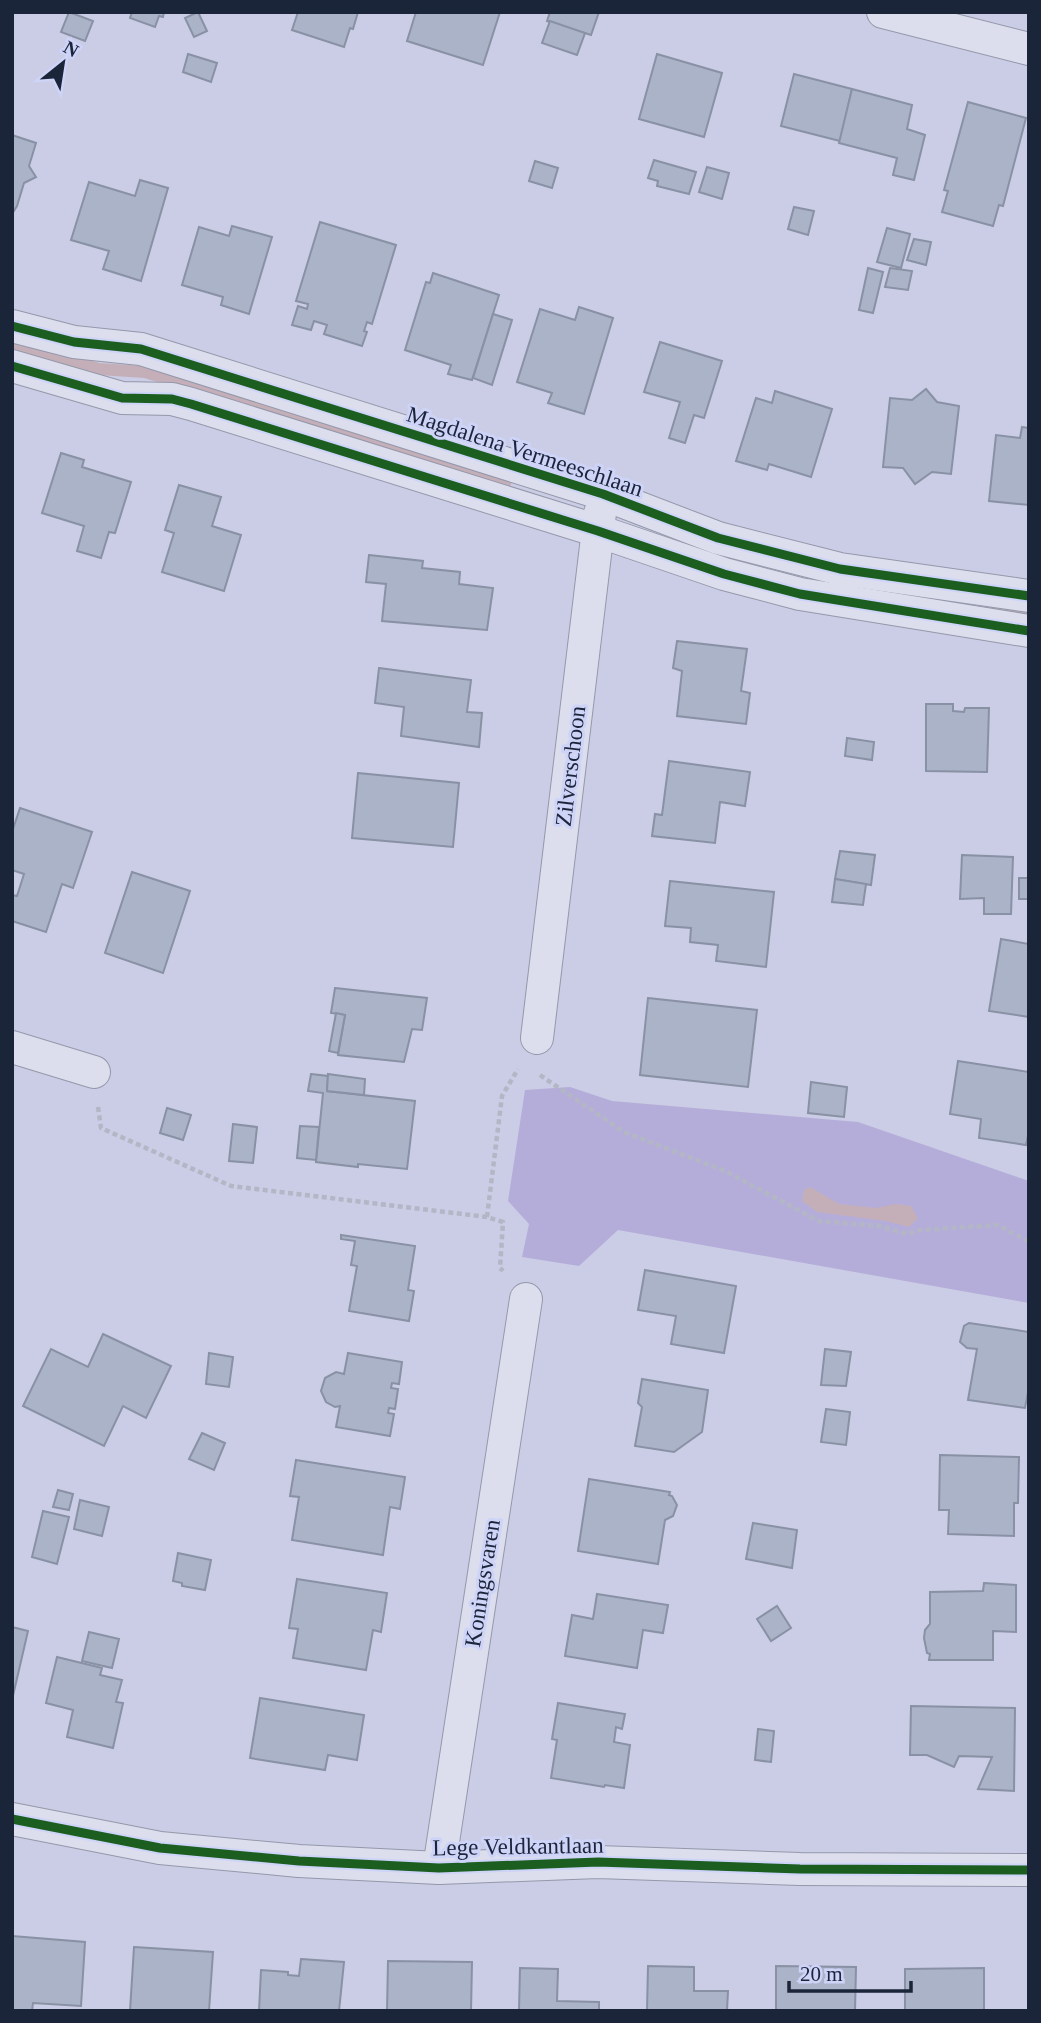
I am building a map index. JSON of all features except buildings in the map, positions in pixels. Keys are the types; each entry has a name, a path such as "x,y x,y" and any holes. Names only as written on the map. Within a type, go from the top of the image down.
{"street":[{"path":"883,12 1029,49"},
{"name":"Magdalena Vermeeschlaan","path":"12,326 74,342 141,349 603,494 718,538 840,569 1029,596"},
{"path":"12,366 122,398 172,399 598,531 724,574 800,594 1029,631"},
{"name":"Zilverschoon","path":"530,1050 603,494"},
{"path":"12,1046 94,1072"},
{"name":"Koningsvaren","path":"439,1868 526,1298"},
{"name":"Lege Veldkantlaan","path":"12,1819 160,1848 299,1861 439,1868 598,1862 800,1870 1029,1870"}],"path":[{"path":"487,1217 502,1096 530,1050"},
{"path":"534,1070 624,1132 725,1171 818,1221 879,1226 907,1234 921,1230 998,1225 1029,1242"},
{"path":"94,1072 101,1128 231,1186 487,1217 503,1222 500,1268 526,1298"}],"shaded area":[{"path":"570,1087 612,1101 858,1122 1029,1181 1029,1303 618,1230 579,1266 522,1257 529,1224 508,1201 525,1090"},
{"path":"810,1187 839,1204 876,1208 896,1204 911,1206 918,1218 909,1227 886,1221 817,1212 802,1201 804,1190"}],"waterway":[{"path":"12,345 99,369 145,372 506,481"},
{"path":"991,610 1029,613"}],"cycle path":[{"path":"12,326 74,342 141,349 603,494 718,538 840,569 1029,596"},
{"path":"12,366 122,398 172,399 191,404 598,531 724,574 800,594 1029,631"},
{"path":"12,1819 160,1848 299,1861 439,1868 598,1862 800,1869 1029,1870"}]}
